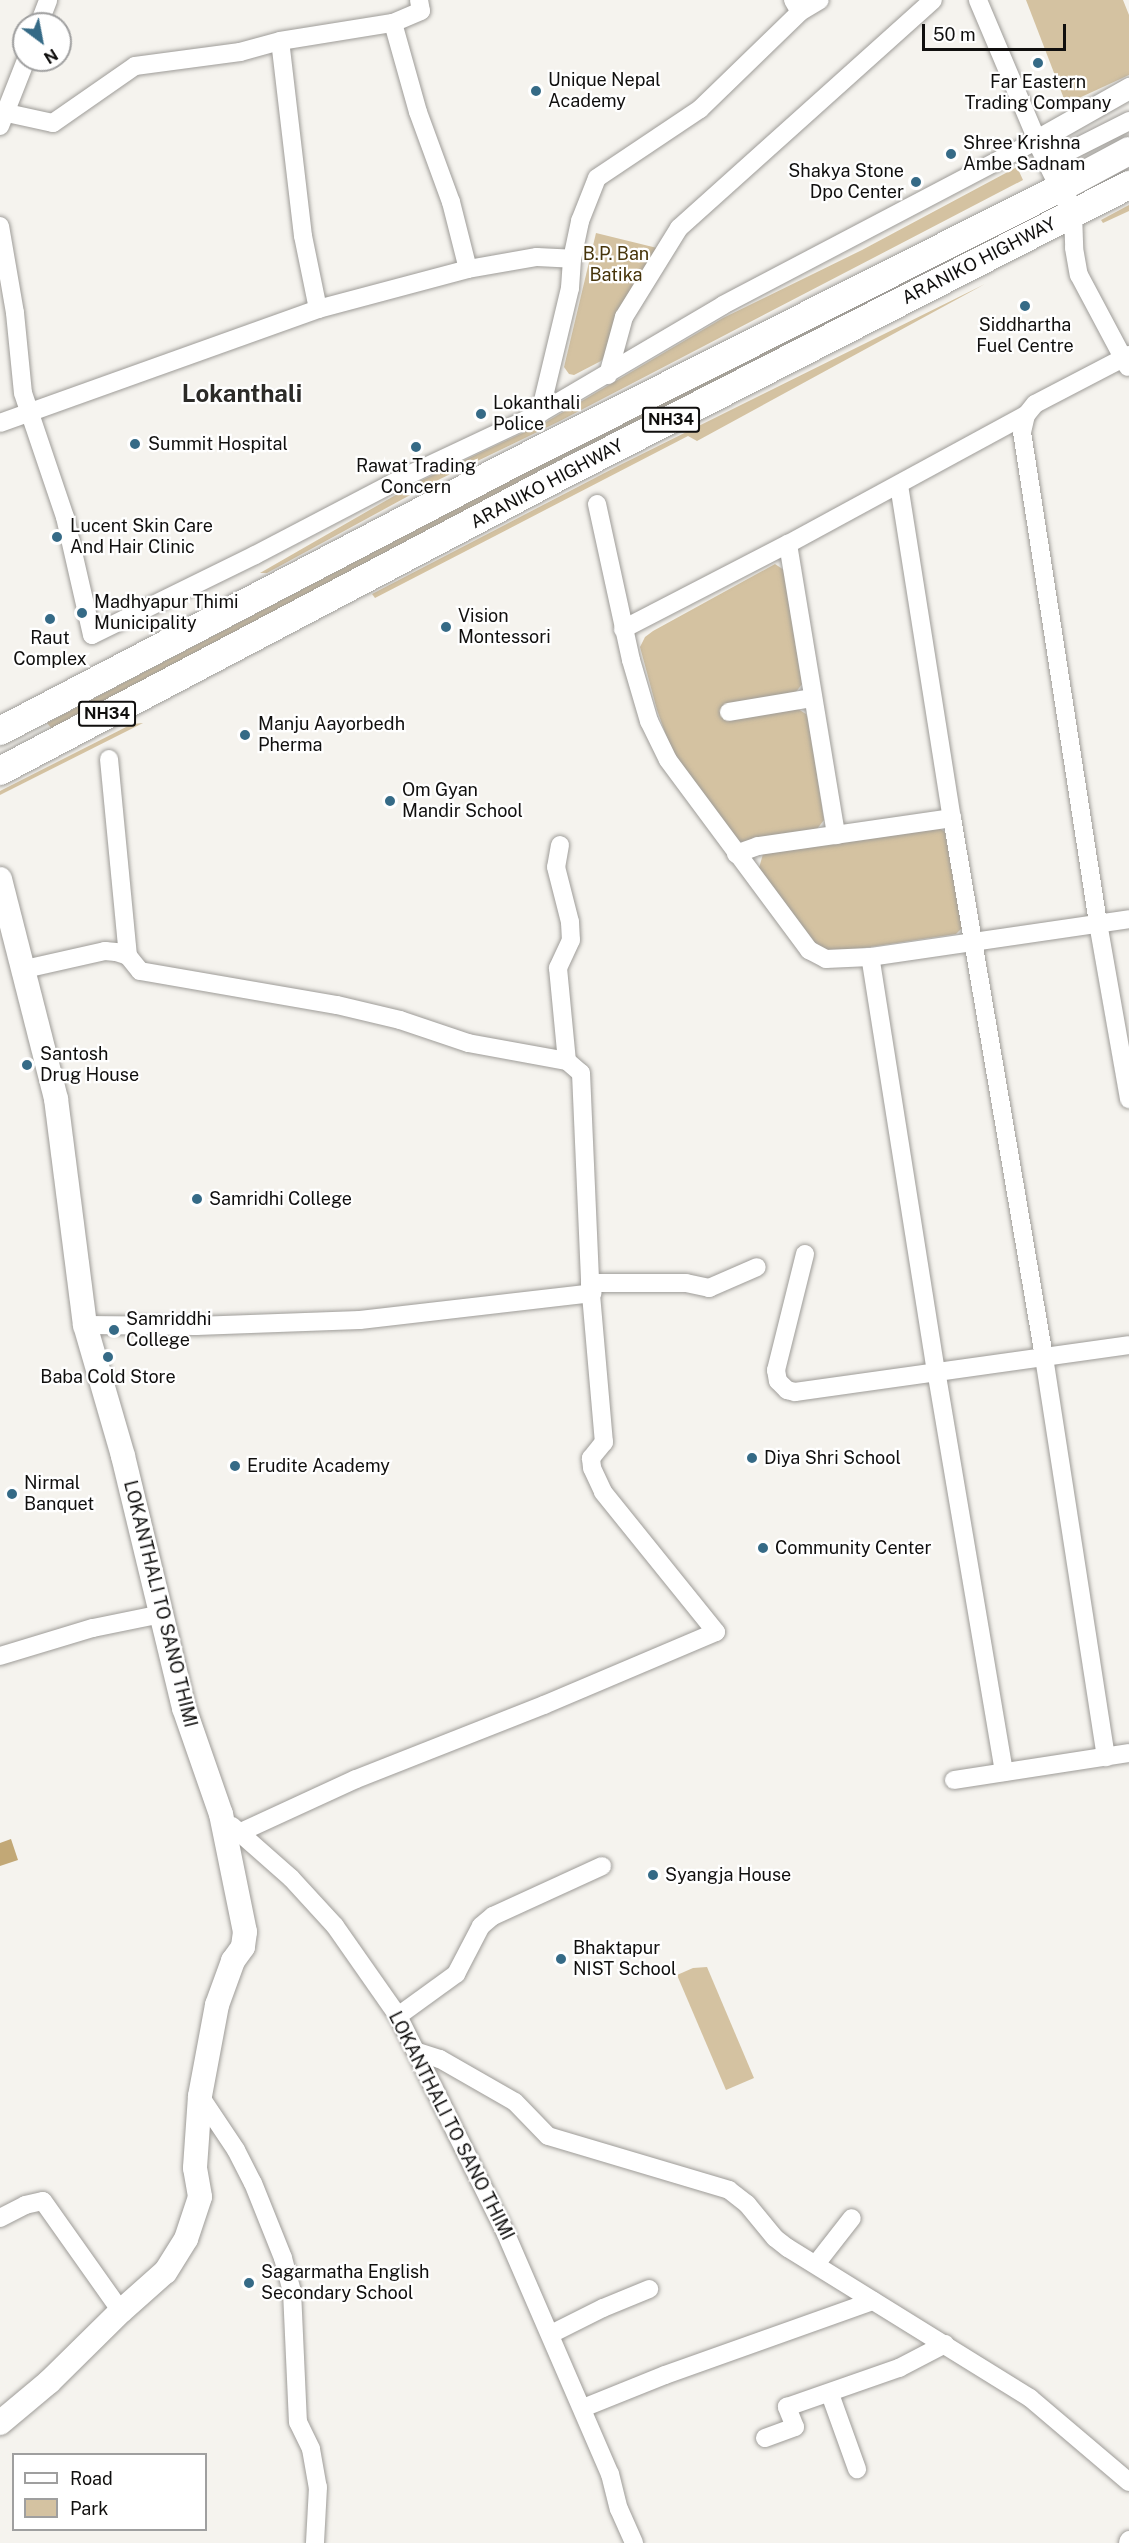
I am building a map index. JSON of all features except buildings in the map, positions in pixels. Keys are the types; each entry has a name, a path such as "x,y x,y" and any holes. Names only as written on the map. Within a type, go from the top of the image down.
{"highway":[{"name":"ARANIKO HIGHWAY","path":"0,771 562,475 1067,201 1129,151"},
{"name":"ARANIKO HIGHWAY","path":"0,731 508,466 1067,201 1129,185"}],"main road":[{"name":"LOKANTHALI TO SANO THIMI","path":"0,879 57,1099 85,1325 123,1456 184,1708 221,1814"},
{"path":"0,2423 49,2382 121,2311 165,2272 186,2239 200,2197 195,2168 200,2096 217,2005 233,1961 243,1947 245,1932 221,1814"}],"street":[{"path":"21,72 3,120 53,123 135,66 240,52 280,41 393,23 421,11 419,0"},
{"path":"540,413 570,288 572,259 580,221 597,178 700,109 797,6 820,0"},
{"path":"608,375 624,317 679,228 933,0"},
{"path":"623,629 788,544 1026,415 1035,404 1127,360 1079,275 1067,201 1037,140 978,0"},
{"path":"393,23 418,112 452,202 468,269"},
{"path":"280,41 303,236 318,309"},
{"path":"0,226 15,314 23,393 65,517 92,636 255,555 402,478 540,413 608,375 723,305 1037,140 1129,88"},
{"path":"1048,162 1129,121"},
{"path":"0,423 318,309 468,269 537,257 572,259"},
{"path":"1026,415 1022,432 1098,922 1129,1099"},
{"path":"898,484 952,818 975,941 1044,1357 1106,1757"},
{"path":"597,504 623,629 649,721 660,747 675,772 736,854 816,955 826,959 870,957 1129,919"},
{"path":"788,544 836,835"},
{"path":"729,712 813,698"},
{"path":"110,759 128,956 140,971 338,1005 400,1020 468,1043 567,1061 581,1073 591,1288 604,1442 591,1458 592,1468 603,1492 716,1632 544,1705 356,1779 241,1832"},
{"path":"736,854 758,846 952,818"},
{"path":"560,845 556,867 571,940 558,968 567,1061"},
{"path":"25,969 105,951 128,956"},
{"path":"870,957 936,1372 1004,1772"},
{"path":"805,1254 777,1362 778,1381 787,1390 795,1392 1129,1345"},
{"path":"85,1325 196,1326 360,1320 591,1288 686,1283 709,1288 757,1267"},
{"path":"0,1656 93,1628 162,1614"},
{"path":"954,1780 1129,1753"},
{"name":"LOKANTHALI TO SANO THIMI","path":"221,1814 228,1823 291,1878 335,1926 398,2016 418,2052 506,2234 551,2334 610,2474 619,2509 634,2543"},
{"path":"398,2016 456,1974 481,1926 492,1916 602,1866"},
{"path":"418,2052 440,2059 515,2102 548,2136 729,2190 759,2215 775,2238 1030,2398 1129,2482"},
{"path":"200,2096 236,2150 253,2183 283,2258 292,2291 298,2422 311,2450 318,2487 315,2543"},
{"path":"0,2218 25,2205 43,2201 121,2311"},
{"path":"816,2265 852,2218"},
{"path":"551,2334 603,2308 649,2289"},
{"path":"583,2408 665,2375 873,2301"},
{"path":"765,2438 795,2427 788,2407 899,2368 945,2344"},
{"path":"830,2394 857,2469"}],"green space":[{"path":"1026,0 1123,0 1129,15 1129,75 1066,104"},
{"path":"1017,167 1023,180 560,421 436,481 267,573 260,573 420,481 546,422 723,318 862,250"},
{"path":"1129,205 1129,211 1103,223 1101,220"},
{"path":"1037,215 908,285 52,729 47,723 618,424"},
{"name":"B.P. Ban Batika","path":"596,233 657,248 606,355 601,361 574,375 569,374 564,367"},
{"path":"985,284 697,441 688,436 375,598 372,594 618,466"},
{"path":"775,564 784,570 802,684 796,692 798,709 806,714 809,721 824,820 817,829 741,842 731,835 671,749 657,710 640,647 645,637 653,631"},
{"path":"143,723 0,795 0,791 132,724"},
{"path":"939,828 945,832 962,928 956,934 830,953 821,951 759,868 763,854"},
{"path":"707,1967 754,2078 726,2090 677,1975 693,1968"}],"shaded area":[{"path":"11,1839 18,1860 0,1866 0,1843"}],"place":[{"name":"Far Eastern Trading Company","path":"1038,63"},
{"name":"Unique Nepal Academy","path":"536,91"},
{"name":"Shree Krishna Ambe Sadnam","path":"951,154"},
{"name":"Shakya Stone Dpo Center","path":"916,182"},
{"name":"Siddhartha Fuel Centre","path":"1025,306"},
{"name":"Lokanthali Police","path":"481,414"},
{"name":"Summit Hospital","path":"135,444"},
{"name":"Rawat Trading Concern","path":"416,447"},
{"name":"Lucent Skin Care And Hair Clinic","path":"57,537"},
{"name":"Madhyapur Thimi Municipality","path":"82,613"},
{"name":"Raut Complex","path":"50,619"},
{"name":"Vision Montessori","path":"446,627"},
{"name":"Manju Aayorbedh Pherma","path":"245,735"},
{"name":"Om Gyan Mandir School","path":"390,801"},
{"name":"Santosh Drug House","path":"27,1065"},
{"name":"Samridhi College","path":"197,1199"},
{"name":"Samriddhi College","path":"114,1330"},
{"name":"Baba Cold Store","path":"108,1357"},
{"name":"Diya Shri School","path":"752,1458"},
{"name":"Erudite Academy","path":"235,1466"},
{"name":"Nirmal Banquet","path":"12,1494"},
{"name":"Community Center","path":"763,1548"},
{"name":"Syangja House","path":"653,1875"},
{"name":"Bhaktapur NIST School","path":"561,1959"},
{"name":"Sagarmatha English Secondary School","path":"249,2283"}],"district":[{"name":"Lokanthali","path":"242,394"}]}
